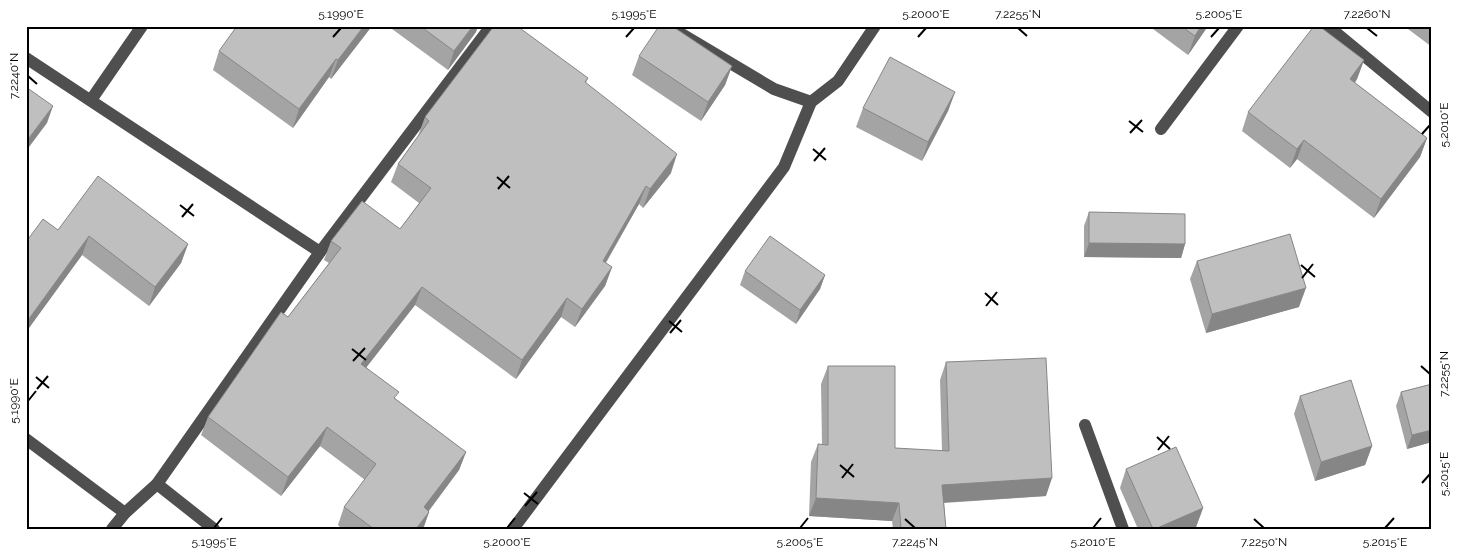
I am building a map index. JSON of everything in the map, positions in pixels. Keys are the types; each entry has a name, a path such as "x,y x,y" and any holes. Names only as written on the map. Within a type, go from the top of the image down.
{"street":[{"path":"91,100 142,26"},
{"path":"112,529 125,513 157,484 320,252 491,26"},
{"path":"668,26 774,89 811,102"},
{"path":"513,529 784,167 811,102 838,81 875,26"},
{"path":"1161,129 1238,26"},
{"path":"1328,26 1432,112"},
{"path":"26,58 320,252"},
{"path":"1085,425 1123,529"},
{"path":"26,438 125,513"},
{"path":"157,484 214,529"}],"building":[{"path":"237,26 364,26 338,60 336,59 299,109 219,51"},
{"path":"420,26 473,26 454,51"},
{"path":"494,26 517,26 588,78 585,82 677,154 650,189 646,186 603,261 612,267 582,309 567,298 522,360 422,287 361,364 399,392 394,398 466,452 424,507 429,512 416,529 374,529 344,507 376,464 327,427 288,477 208,417 281,312 288,317 341,248 331,241 362,201 400,229 431,188 398,164 429,121 425,117"},
{"path":"659,26 672,26 732,66 708,102 639,56"},
{"path":"1181,26 1201,26 1195,36"},
{"path":"1314,26 1319,26 1364,60 1350,79 1427,138 1381,199 1304,140 1297,149 1248,112"},
{"path":"890,57 955,92 928,142 863,108"},
{"path":"26,87 53,106 26,142"},
{"path":"98,176 188,244 155,287 89,236 26,323 26,242 43,219 58,230"},
{"path":"1089,212 1185,214 1185,244 1089,243"},
{"path":"1290,234 1306,288 1212,314 1197,261"},
{"path":"770,236 825,275 800,310 745,271"},
{"path":"1046,358 1052,478 942,485 946,529 901,529 899,503 816,498 818,444 828,445 828,366 895,366 895,448 949,451 946,362"},
{"path":"1351,380 1372,446 1321,462 1300,396"},
{"path":"1432,384 1432,430 1412,435 1401,392"},
{"path":"1176,447 1203,508 1153,529 1126,469"}]}
